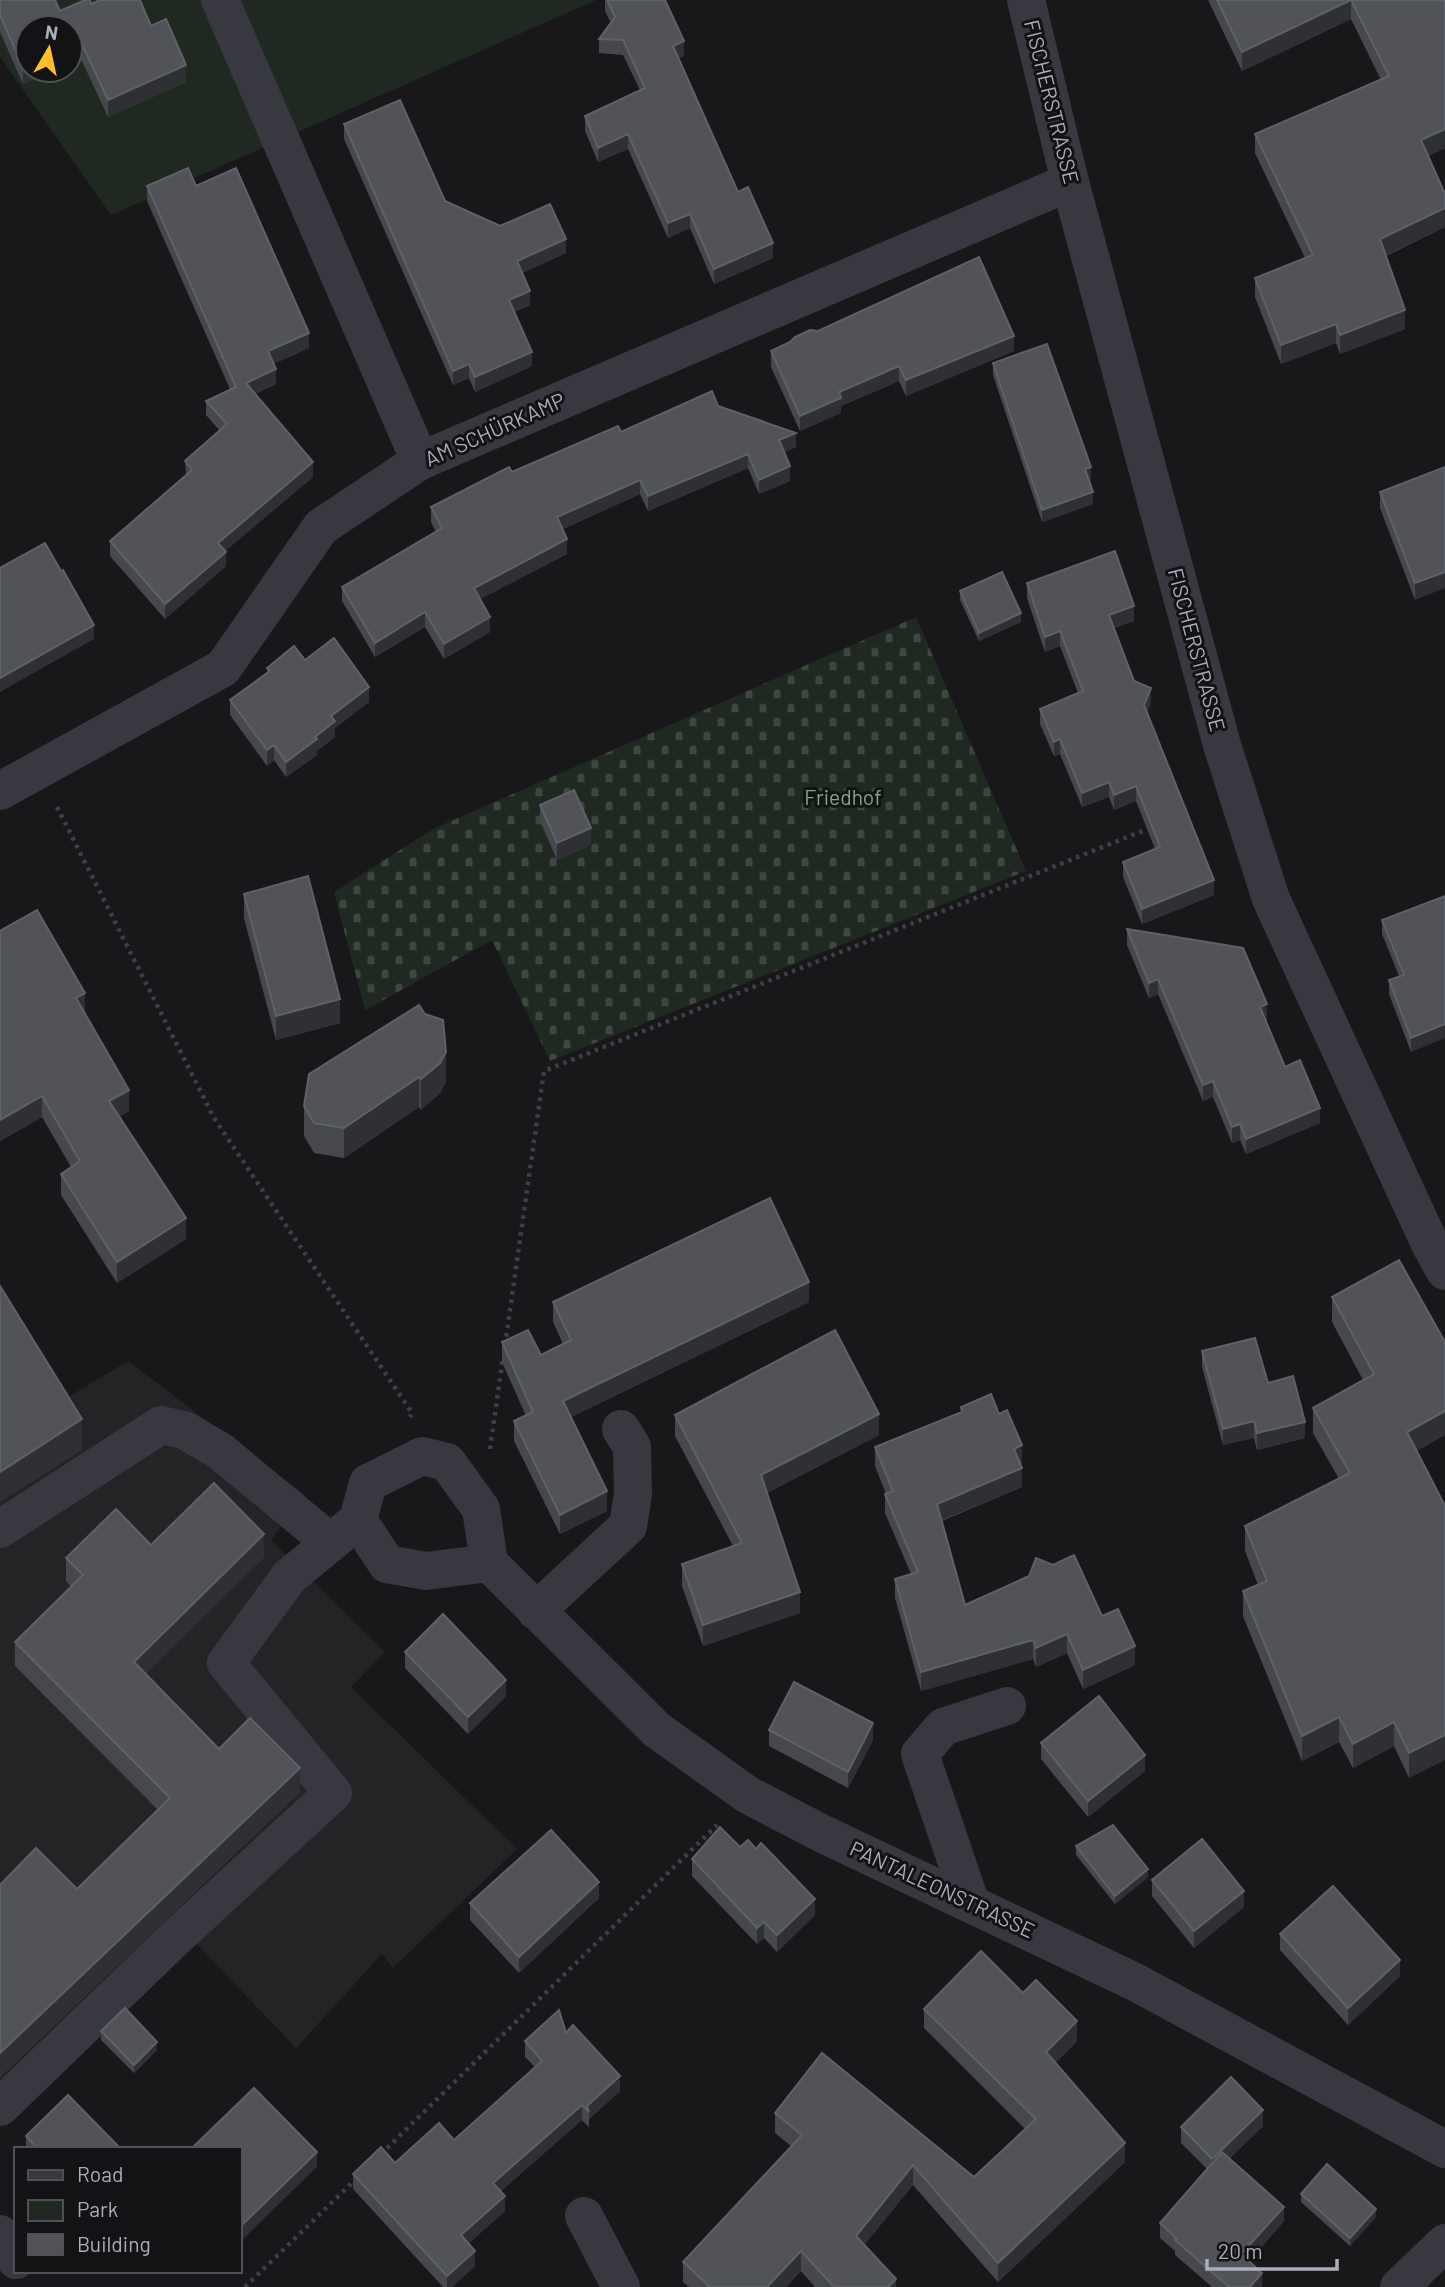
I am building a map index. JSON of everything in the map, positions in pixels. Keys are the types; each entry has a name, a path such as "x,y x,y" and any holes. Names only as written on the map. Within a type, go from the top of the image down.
{"street":[{"path":"220,0 420,461"},
{"name":"FISCHERSTRASSE","path":"1026,0 1070,182 1222,745 1271,899 1431,1247 1445,1271"},
{"name":"AM SCHÜRKAMP","path":"0,791 223,668 321,527 420,461 1070,182"},
{"path":"0,1529 161,1425 184,1430 219,1451 344,1531 387,1564 426,1571 489,1563 481,1509 447,1462 422,1456 368,1483 344,1531 289,1577 226,1663 333,1793 172,1941 0,2107"},
{"path":"536,1611 628,1526 633,1493 632,1447 621,1429"},
{"name":"PANTALEONSTRASSE","path":"489,1563 657,1730 748,1795 823,1834 1135,1982 1445,2148"},
{"path":"971,1904 920,1755 943,1727 1007,1706"},
{"path":"584,2216 621,2287"},
{"path":"0,2234 14,2257"},
{"path":"1399,2287 1445,2243"}],"path":[{"path":"38,771 214,1118 412,1413 406,1425"},
{"path":"481,1509 544,1071 1150,828"},
{"path":"381,2155 748,1795"},
{"path":"245,2287 361,2174"}],"shaded area":[{"path":"0,1287 70,1396 128,1361 305,1495 271,1540 385,1652 351,1687 517,1849 393,1968 382,1954 296,2048 192,1939 0,2116"}],"green space":[{"path":"0,0 596,0 111,215 19,84 84,84 84,14 14,14 14,77 0,57"},
{"name":"Friedhof","path":"916,617 1026,871 550,1061 492,940 365,1010 334,892 433,829"}],"building":[{"path":"0,0 55,0 60,11 85,0 90,0 91,4 100,0 140,0 151,26 166,19 186,65 108,100 84,48 84,14 14,14 14,47 0,15"},
{"path":"607,0 665,0 684,41 673,46 738,192 748,187 773,243 714,269 690,214 668,223 628,134 598,148 585,116 645,88 623,40 599,39 615,17"},
{"path":"1217,0 1351,0 1242,52"},
{"path":"1351,0 1445,0 1445,129 1421,140 1445,194 1445,208 1380,239 1405,310 1340,335 1336,324 1281,345 1255,278 1313,255 1255,134 1389,76"},
{"path":"400,100 445,201 500,226 550,204 566,239 517,261 530,291 509,300 532,352 475,377 469,364 453,371 344,124"},
{"path":"188,168 196,186 236,168 309,333 268,351 276,369 246,383 313,462 218,543 226,552 165,604 110,541 192,470 185,461 227,424 206,401 236,387 147,186"},
{"path":"979,257 1014,336 906,380 899,366 839,392 841,398 800,416 771,351 810,330 818,331"},
{"path":"1047,344 1091,467 1085,469 1093,492 1042,510 993,363"},
{"path":"712,391 718,406 796,433 779,440 790,466 759,480 748,454 648,496 640,480 557,517 567,539 474,588 490,617 444,644 425,612 375,643 342,587 442,528 431,507 509,467 512,472 618,426 621,432"},
{"path":"1445,467 1445,572 1415,583 1380,492"},
{"path":"45,543 94,625 0,678 0,568"},
{"path":"1115,551 1134,606 1109,615 1134,681 1151,688 1144,705 1214,880 1142,909 1123,862 1160,847 1136,786 1114,795 1109,782 1082,793 1060,739 1054,742 1040,709 1083,691 1060,631 1045,637 1027,583"},
{"path":"1002,572 1021,613 979,633 960,591"},
{"path":"334,638 369,687 331,716 335,721 315,737 317,739 286,762 274,745 267,750 230,700 270,671 267,668 294,646 305,660"},
{"path":"574,790 591,828 557,843 540,805"},
{"path":"308,876 340,999 276,1016 244,894"},
{"path":"1445,896 1445,1024 1411,1038 1389,980 1404,975 1382,920"},
{"path":"37,910 85,993 76,998 129,1090 109,1101 186,1218 117,1262 61,1174 80,1161 42,1096 0,1120 0,931"},
{"path":"1127,929 1243,948 1267,1004 1260,1007 1285,1067 1300,1060 1320,1108 1246,1139 1240,1124 1232,1127 1213,1081 1203,1085 1158,979 1149,983"},
{"path":"419,1005 425,1014 443,1020 446,1052 440,1063 421,1079 419,1077 344,1128 314,1123 304,1106 309,1074"},
{"path":"770,1198 809,1282 563,1401 607,1491 560,1515 514,1421 533,1412 502,1342 528,1330 541,1355 571,1340 553,1302"},
{"path":"1399,1260 1445,1342 1445,1411 1407,1432 1445,1506 1445,1735 1409,1753 1394,1722 1353,1744 1339,1717 1302,1736 1243,1591 1267,1581 1245,1526 1350,1473 1313,1408 1374,1374 1332,1297"},
{"path":"0,1286 82,1419 0,1472"},
{"path":"835,1330 879,1414 761,1475 800,1592 703,1625 682,1564 742,1543 675,1415"},
{"path":"1255,1338 1268,1383 1293,1376 1305,1422 1257,1433 1254,1421 1223,1429 1202,1351"},
{"path":"991,1394 999,1414 1007,1410 1022,1445 1014,1449 1022,1468 937,1504 965,1605 1029,1576 1036,1558 1053,1565 1074,1555 1102,1616 1118,1609 1135,1646 1083,1670 1067,1634 1036,1648 1033,1640 921,1672 895,1579 918,1572 885,1494 893,1491 875,1447 962,1412 961,1407"},
{"path":"214,1483 264,1534 134,1662 219,1749 250,1718 300,1768 0,2053 0,1885 36,1848 77,1889 170,1798 15,1642 83,1575 66,1558 116,1509 151,1545"},
{"path":"443,1614 506,1680 468,1717 405,1652"},
{"path":"794,1682 873,1723 848,1772 769,1730"},
{"path":"1099,1696 1145,1755 1088,1801 1041,1743"},
{"path":"1113,1825 1148,1869 1115,1896 1076,1846"},
{"path":"720,1827 740,1847 748,1840 756,1849 761,1843 815,1899 777,1935 764,1922 757,1928 692,1859"},
{"path":"551,1830 599,1882 519,1957 470,1903"},
{"path":"1202,1839 1244,1891 1194,1931 1152,1880"},
{"path":"1333,1886 1400,1960 1348,2008 1280,1934"},
{"path":"981,1951 1023,1993 1036,1980 1077,2021 1046,2052 1125,2143 998,2263 913,2165 856,2236 896,2279 888,2287 834,2287 801,2251 767,2287 710,2287 683,2262 802,2135 775,2113 822,2053 974,2177 1036,2119 924,2009"},
{"path":"125,2008 157,2042 134,2065 101,2031"},
{"path":"559,2010 566,2033 573,2025 620,2076 587,2106 589,2112 582,2105 493,2183 505,2196 461,2235 475,2251 447,2276 353,2174 381,2147 395,2163 439,2123 454,2140 542,2061 525,2041"},
{"path":"1231,2077 1263,2110 1212,2159 1181,2127"},
{"path":"254,2088 317,2152 242,2225 242,2147 193,2147"},
{"path":"68,2095 119,2147 36,2147 26,2136"},
{"path":"1222,2152 1284,2207 1241,2254 1262,2273 1250,2287 1229,2287 1175,2240 1177,2239 1160,2223"},
{"path":"1327,2164 1376,2209 1350,2238 1301,2194"}]}
